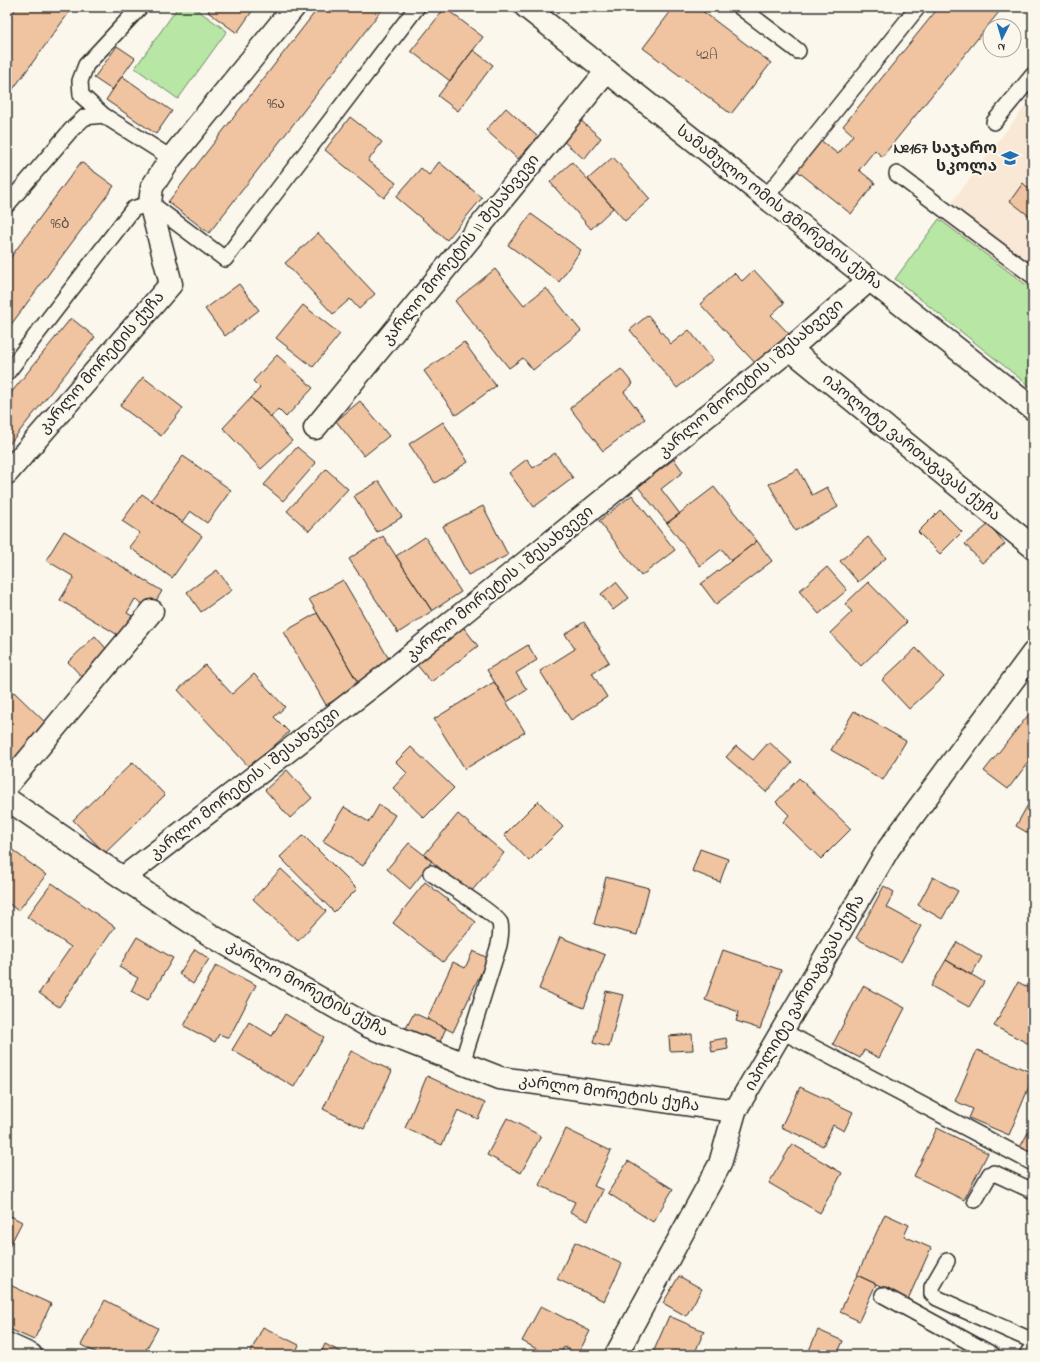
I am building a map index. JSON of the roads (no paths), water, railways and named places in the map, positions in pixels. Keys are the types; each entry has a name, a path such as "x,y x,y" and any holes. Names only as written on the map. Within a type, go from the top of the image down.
{"street":[{"name":"კარლო მორეტის ქუჩა","path":"7,473 171,284 150,203 152,187 171,158 294,7"},
{"name":"სამამულო ომის გმირების ქუჩა","path":"526,7 1033,410"},
{"name":"კარლო მორეტის II შესახვევი","path":"315,428 607,71"},
{"name":"კარლო მორეტის I შესახვევი","path":"122,878 380,680 790,349 869,280"},
{"name":"იპოლიტე ვართაგავას ქუჩა","path":"790,349 1033,547"},
{"path":"7,784 152,611"},
{"name":"იპოლიტე ვართაგავას ქუჩა","path":"616,1355 720,1164 736,1111 889,848 1033,653"},
{"name":"კარლო მორეტის ქუჩა","path":"7,799 122,878 212,936 368,1026 500,1078 736,1111"},
{"path":"7,1344 31,1355"}],"lane":[{"path":"140,7 86,65 80,82 81,95 103,115 171,158"},
{"path":"7,373 133,209 150,203 225,259 417,7"},
{"path":"740,7 798,51"},
{"path":"766,197 918,7"},
{"path":"994,122 1033,75"},
{"path":"9,197 75,125 85,117 103,115"},
{"path":"897,174 1033,276"},
{"path":"431,873 488,912 499,922 501,933 499,945 462,1063"},
{"path":"782,1031 1033,1163"},
{"path":"975,1200 990,1174 994,1173 1033,1191"},
{"path":"947,1260 932,1288 932,1294 937,1298 1033,1341"},
{"path":"883,1296 993,1355"}],"place":[{"name":"№167 საჯარო სკოლა","path":"1010,158"}]}
